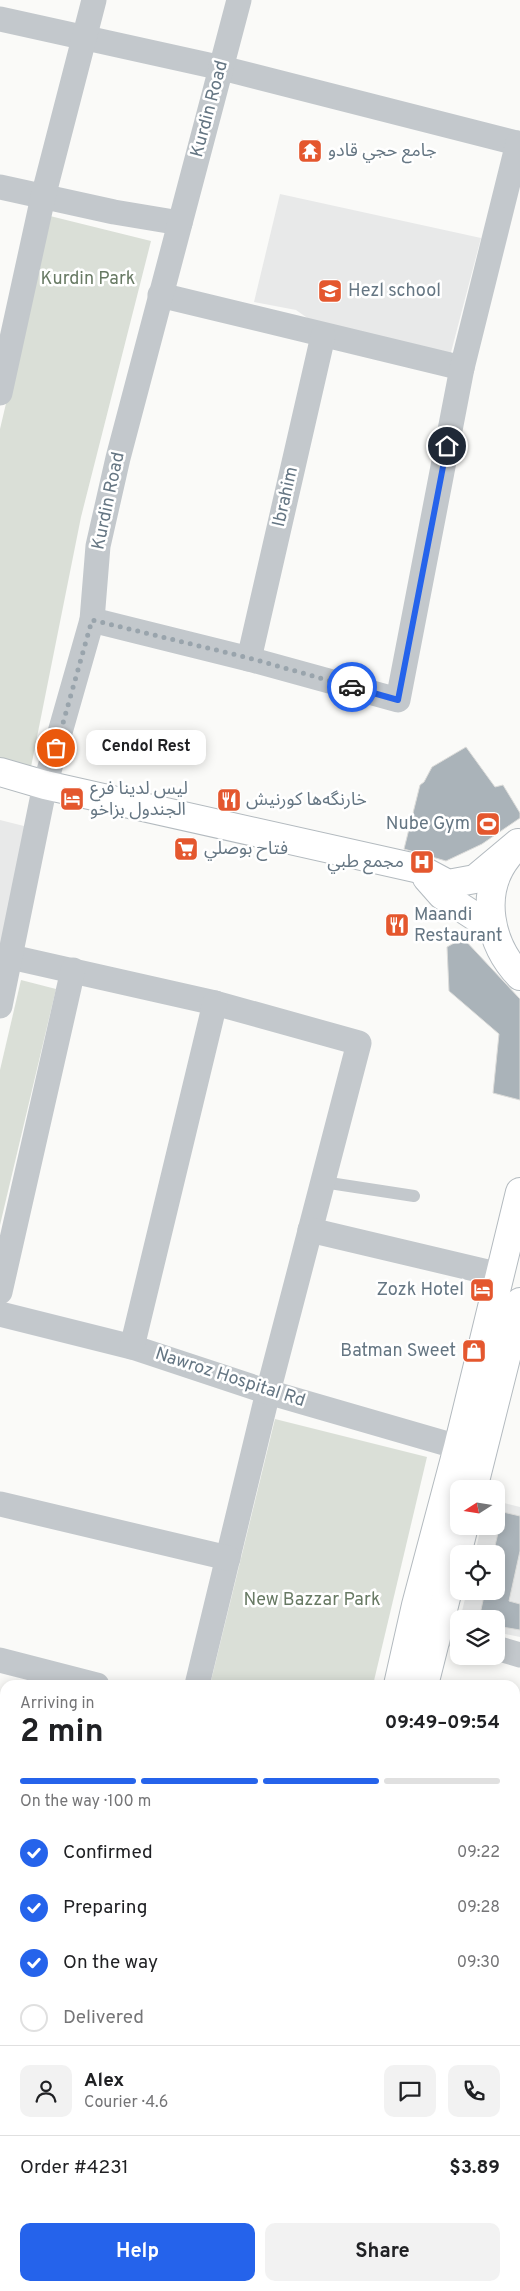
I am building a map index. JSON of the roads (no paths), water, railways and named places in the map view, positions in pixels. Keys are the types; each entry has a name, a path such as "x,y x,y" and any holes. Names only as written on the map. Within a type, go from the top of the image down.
{"main road":[{"path":"0,772 45,785 420,869 448,884 475,879 519,842"},
{"path":"519,842 504,860 495,880 491,901 491,923 498,945 509,964 520,976"},
{"path":"420,869 442,895 482,921 491,923"},
{"path":"399,1680 416,1604 458,1447 520,1192"},
{"path":"475,1480 520,1302"},
{"path":"426,1680 448,1633 463,1535"}],"street":[{"path":"0,393 43,197 94,0"},
{"name":"Kurdin Road","path":"0,1006 45,785 92,620 98,546 160,295 239,0"},
{"path":"0,19 222,68 519,144 462,368 398,700 249,658 92,620"},
{"path":"0,187 180,223"},
{"path":"160,295 323,336 462,368"},
{"name":"Ibrahim","path":"249,658 323,336"},
{"path":"11,958 73,970 215,1003 359,1043 268,1392 198,1680"},
{"path":"0,1292 73,970"},
{"path":"132,1347 215,1003"},
{"path":"310,1230 500,1275"},
{"name":"Nawroz Hospital Rd","path":"0,1314 132,1347 268,1392 458,1447"},
{"path":"0,1504 228,1558"},
{"path":"505,1651 520,1655"},
{"path":"0,1660 71,1680"}],"lane":[{"path":"323,1182 414,1196"}],"place":[{"name":"جامع حجي قادو","path":"310,151"},
{"name":"Hezl school","path":"330,291"},
{"name":"Cendol Rest","path":"56,748"},
{"name":"ليس لدينا فرع الجندول بزاخو","path":"72,799"},
{"name":"خارنگه‌ها كورنيش","path":"229,800"},
{"name":"Nube Gym","path":"488,824"},
{"name":"فتاح بوصلي","path":"186,849"},
{"name":"مجمع طبي","path":"422,862"},
{"name":"Maandi Restaurant","path":"397,925"},
{"name":"Zozk Hotel","path":"482,1290"},
{"name":"Batman Sweet","path":"474,1351"}],"park label":[{"name":"Kurdin Park","path":"88,279"},
{"name":"New Bazzar Park","path":"312,1600"}]}
